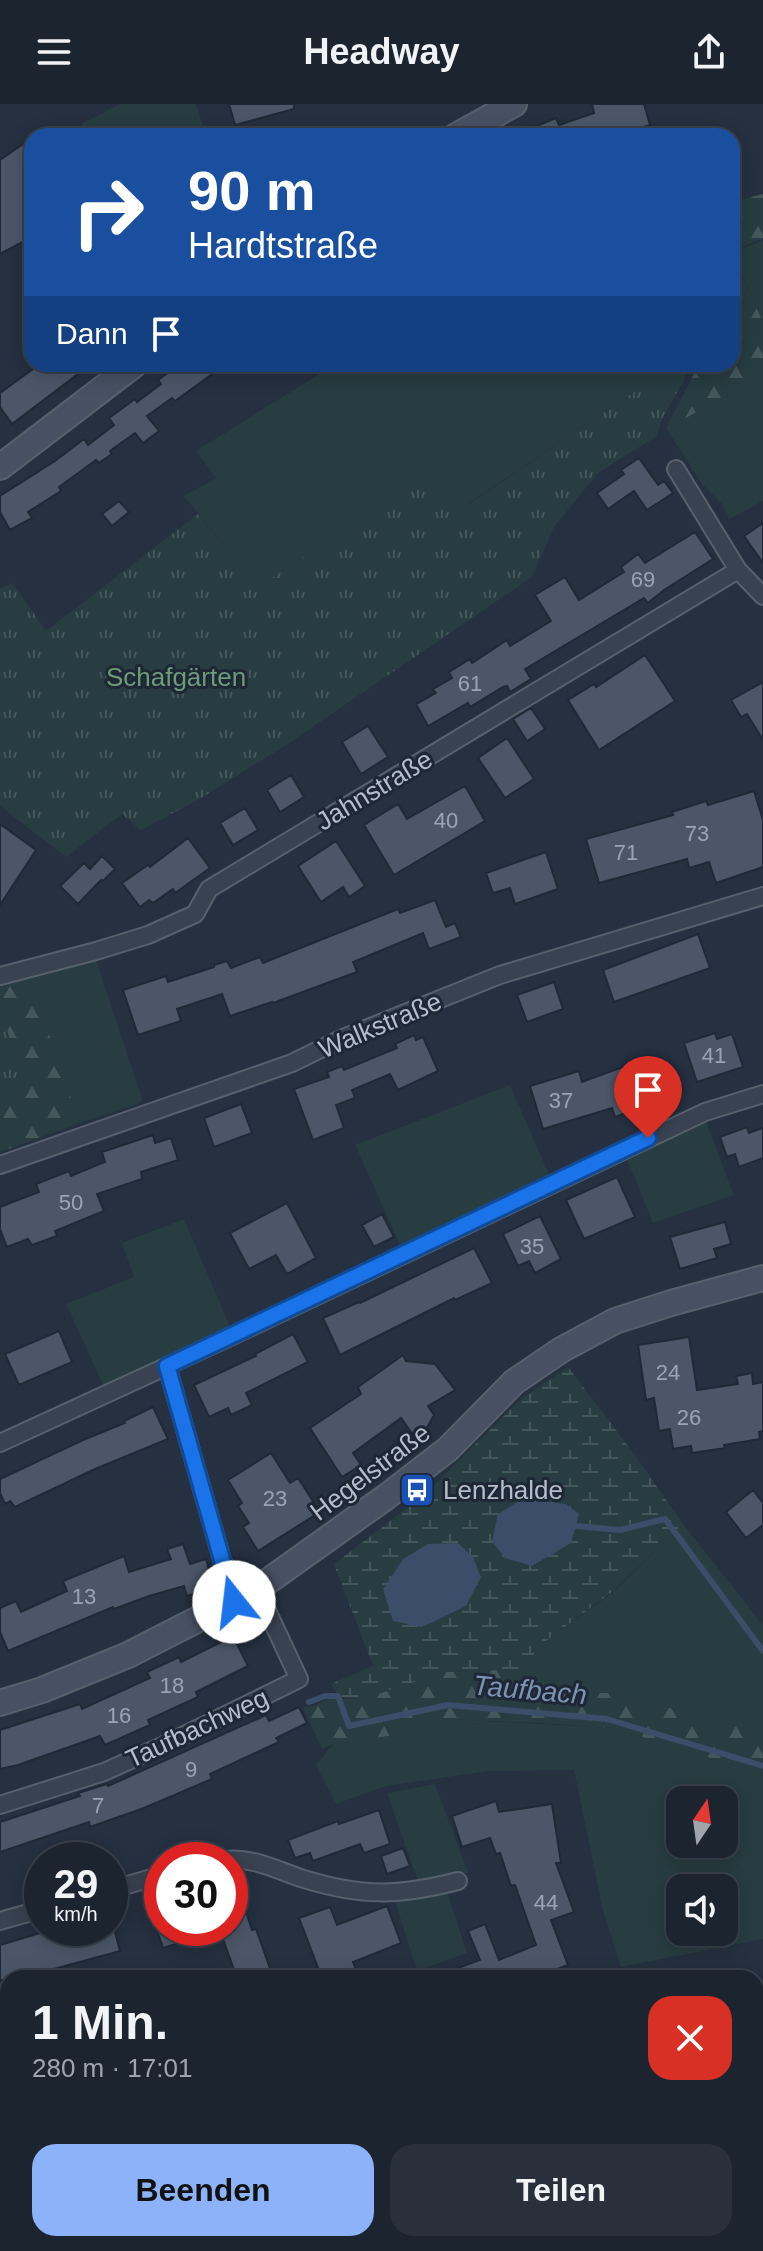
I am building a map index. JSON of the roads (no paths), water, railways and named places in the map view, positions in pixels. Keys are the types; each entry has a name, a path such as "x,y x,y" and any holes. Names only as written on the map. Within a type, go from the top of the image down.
{"street":[{"path":"470,128 514,104"},
{"path":"0,467 125,372"},
{"path":"676,469 738,570 763,596"},
{"name":"Jahnstraße","path":"0,976 148,935 195,914 209,889 738,570"},
{"name":"Walkstraße","path":"0,1165 292,1063 343,1038 500,975 763,896"},
{"path":"0,1443 705,1112 763,1094"},
{"name":"Hegelstraße","path":"0,1703 42,1690 128,1655 257,1589 448,1449 514,1382 561,1350 615,1321 763,1278"},
{"path":"167,1366 234,1602"},
{"name":"Taufbachweg","path":"0,1805 104,1772 299,1679 257,1589"},
{"path":"248,1861 339,1890 369,1894 406,1892 458,1881"},
{"path":"0,1921 24,1914"}],"water":[{"path":"524,1498 566,1504 579,1514 571,1543 532,1566 505,1558 492,1541 498,1514"},
{"path":"458,1543 473,1557 481,1577 466,1606 422,1627 393,1621 383,1589 403,1559 428,1544"}],"waterway":[{"path":"576,1526 620,1530 665,1519 763,1651"},
{"name":"Taufbach","path":"309,1702 325,1696 338,1696 349,1726 448,1705 607,1719 763,1766"}],"place":[{"name":"Lenzhalde","path":"417,1490"}],"park label":[{"name":"Schafgärten","path":"176,677"}]}
